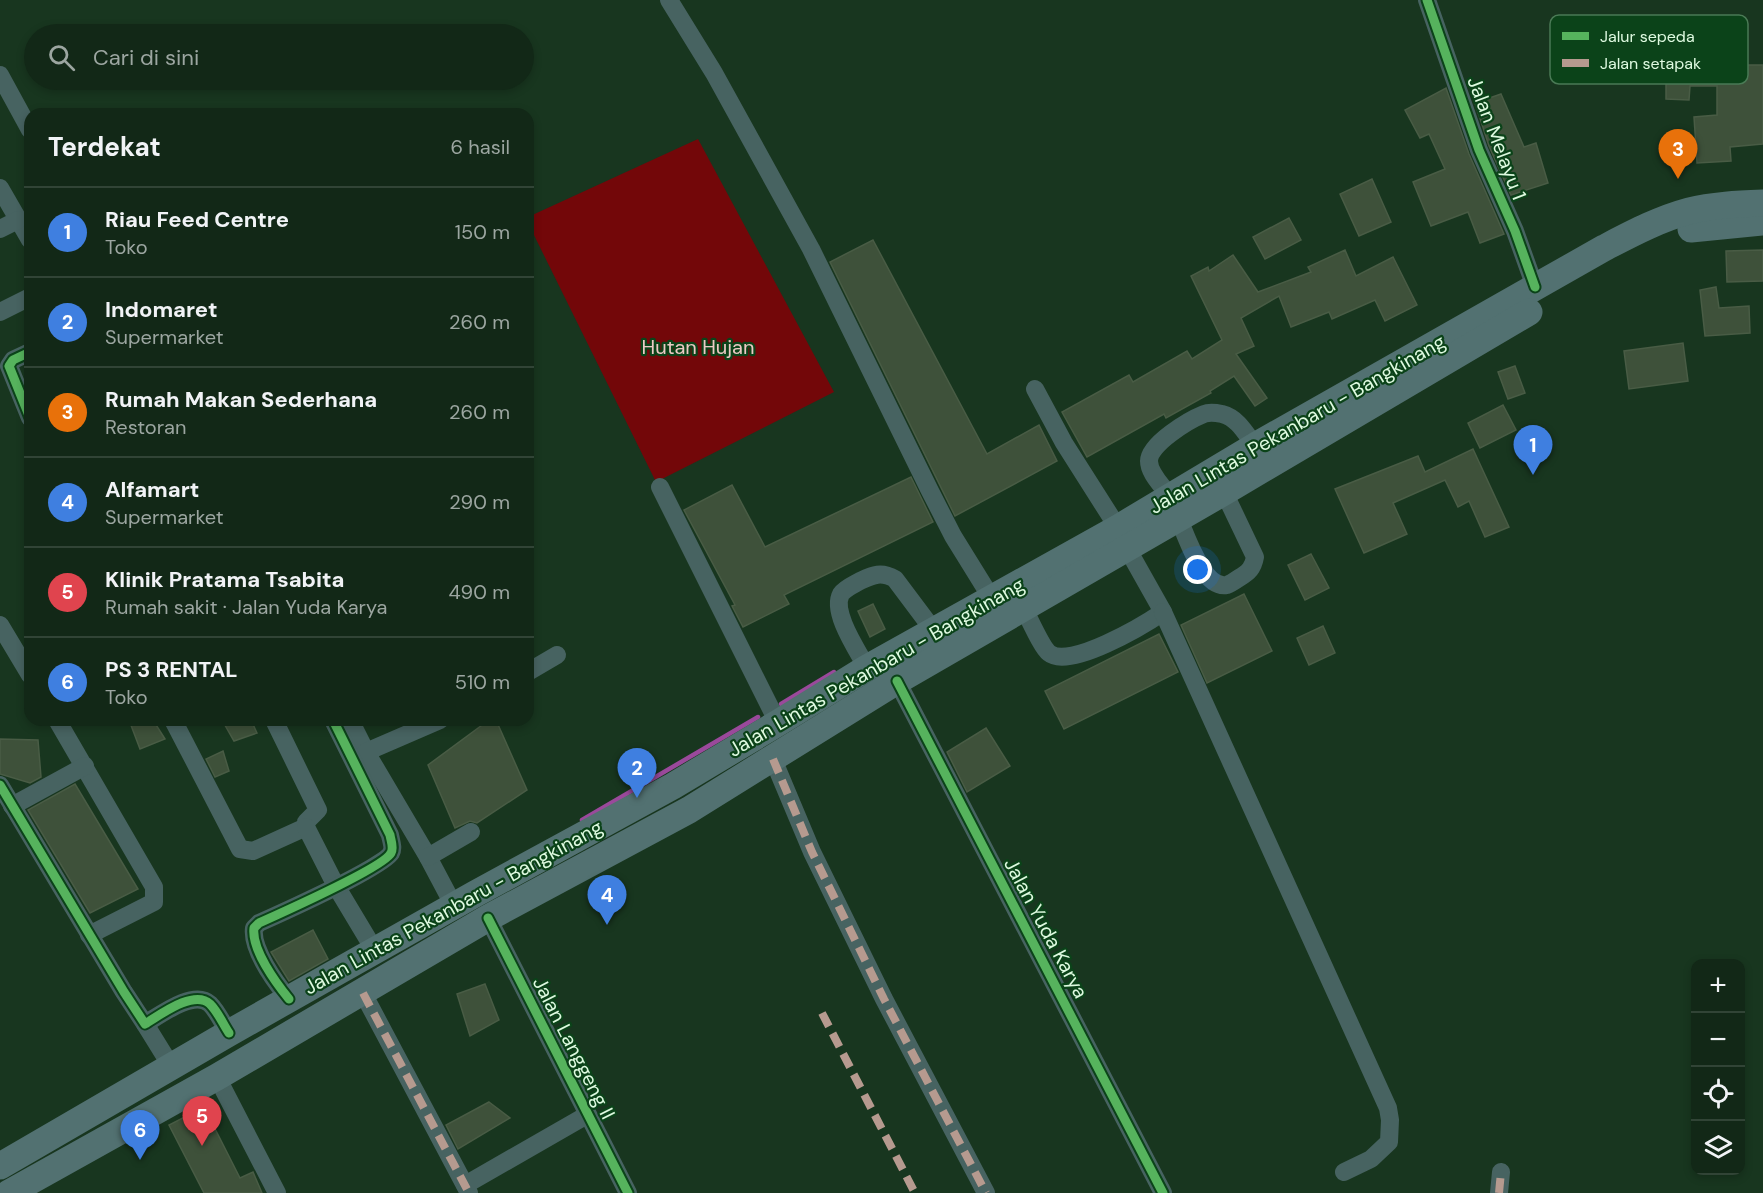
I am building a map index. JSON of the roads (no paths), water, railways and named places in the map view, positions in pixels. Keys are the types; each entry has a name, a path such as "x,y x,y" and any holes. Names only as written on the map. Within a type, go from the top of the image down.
{"highway":[{"name":"Jalan Lintas Pekanbaru - Bangkinang","path":"9,1193 363,993 488,918 689,810 897,681 1024,609 1122,538 1174,507 1255,446 1604,248 1653,224 1689,211 1731,204 1763,203"},
{"name":"Jalan Lintas Pekanbaru - Bangkinang","path":"1174,507 1224,492 1567,289 1658,240 1692,229 1763,222"},
{"name":"Jalan Lintas Pekanbaru - Bangkinang","path":"0,1166 289,999 673,786 867,668 992,599 1122,538"},
{"path":"673,786 689,810"}],"street":[{"path":"669,0 714,73 811,249 930,491 992,599"},
{"name":"Jalan Melayu 1","path":"1427,0 1479,150 1515,231 1535,287"},
{"path":"0,75 24,119"},
{"path":"0,188 24,230"},
{"path":"0,229 18,220"},
{"path":"0,312 24,300"},
{"path":"24,355 14,360 9,366 24,403"},
{"path":"1035,389 1163,612 1388,1107 1389,1142 1371,1159 1344,1172"},
{"path":"1224,492 1255,557 1254,565 1248,572 1227,585 1214,583 1205,576 1174,507 1152,472 1149,459 1155,448 1168,435 1206,413 1220,413 1231,417 1255,446"},
{"path":"660,487 778,723"},
{"path":"867,668 839,615 838,603 841,594 847,588 876,573 887,575 895,579 934,631"},
{"path":"1024,609 1047,653 1058,658 1074,655 1121,637 1163,612"},
{"path":"0,625 24,665"},
{"path":"534,668 557,655"},
{"name":"Jalan Yuda Karya","path":"897,681 1163,1193"},
{"path":"61,726 154,887 155,894 154,902 145,908 89,935"},
{"path":"176,726 240,849 253,851 306,827"},
{"path":"277,726 318,810 306,822 306,827 336,886 375,951"},
{"path":"289,999 277,984 255,944 254,928 259,923 384,861 391,854 390,835 336,726"},
{"path":"353,726 454,906"},
{"path":"366,752 426,726"},
{"path":"773,759 817,863 986,1193"},
{"path":"12,806 85,766"},
{"path":"0,785 89,935 171,1066"},
{"path":"428,857 471,832"},
{"name":"Jalan Langgeng II","path":"488,918 628,1193"},
{"path":"363,993 467,1189 587,1114"},
{"path":"145,1024 182,1003 197,999 209,1003 229,1033"},
{"path":"216,1077 277,1193"},
{"path":"1499,1193 1501,1172"}],"waterway":[{"path":"781,704 834,672"},
{"path":"582,820 758,717"}],"place":[{"name":"Rumah Makan Sederhana","path":"1678,179"},
{"name":"Riau Feed Centre","path":"1533,475"},
{"name":"Indomaret","path":"637,798"},
{"name":"Alfamart","path":"607,925"},
{"name":"Klinik Pratama Tsabita","path":"202,1146"},
{"name":"PS 3 RENTAL","path":"140,1160"}],"park label":[{"name":"Hutan Hujan","path":"698,347"}]}
